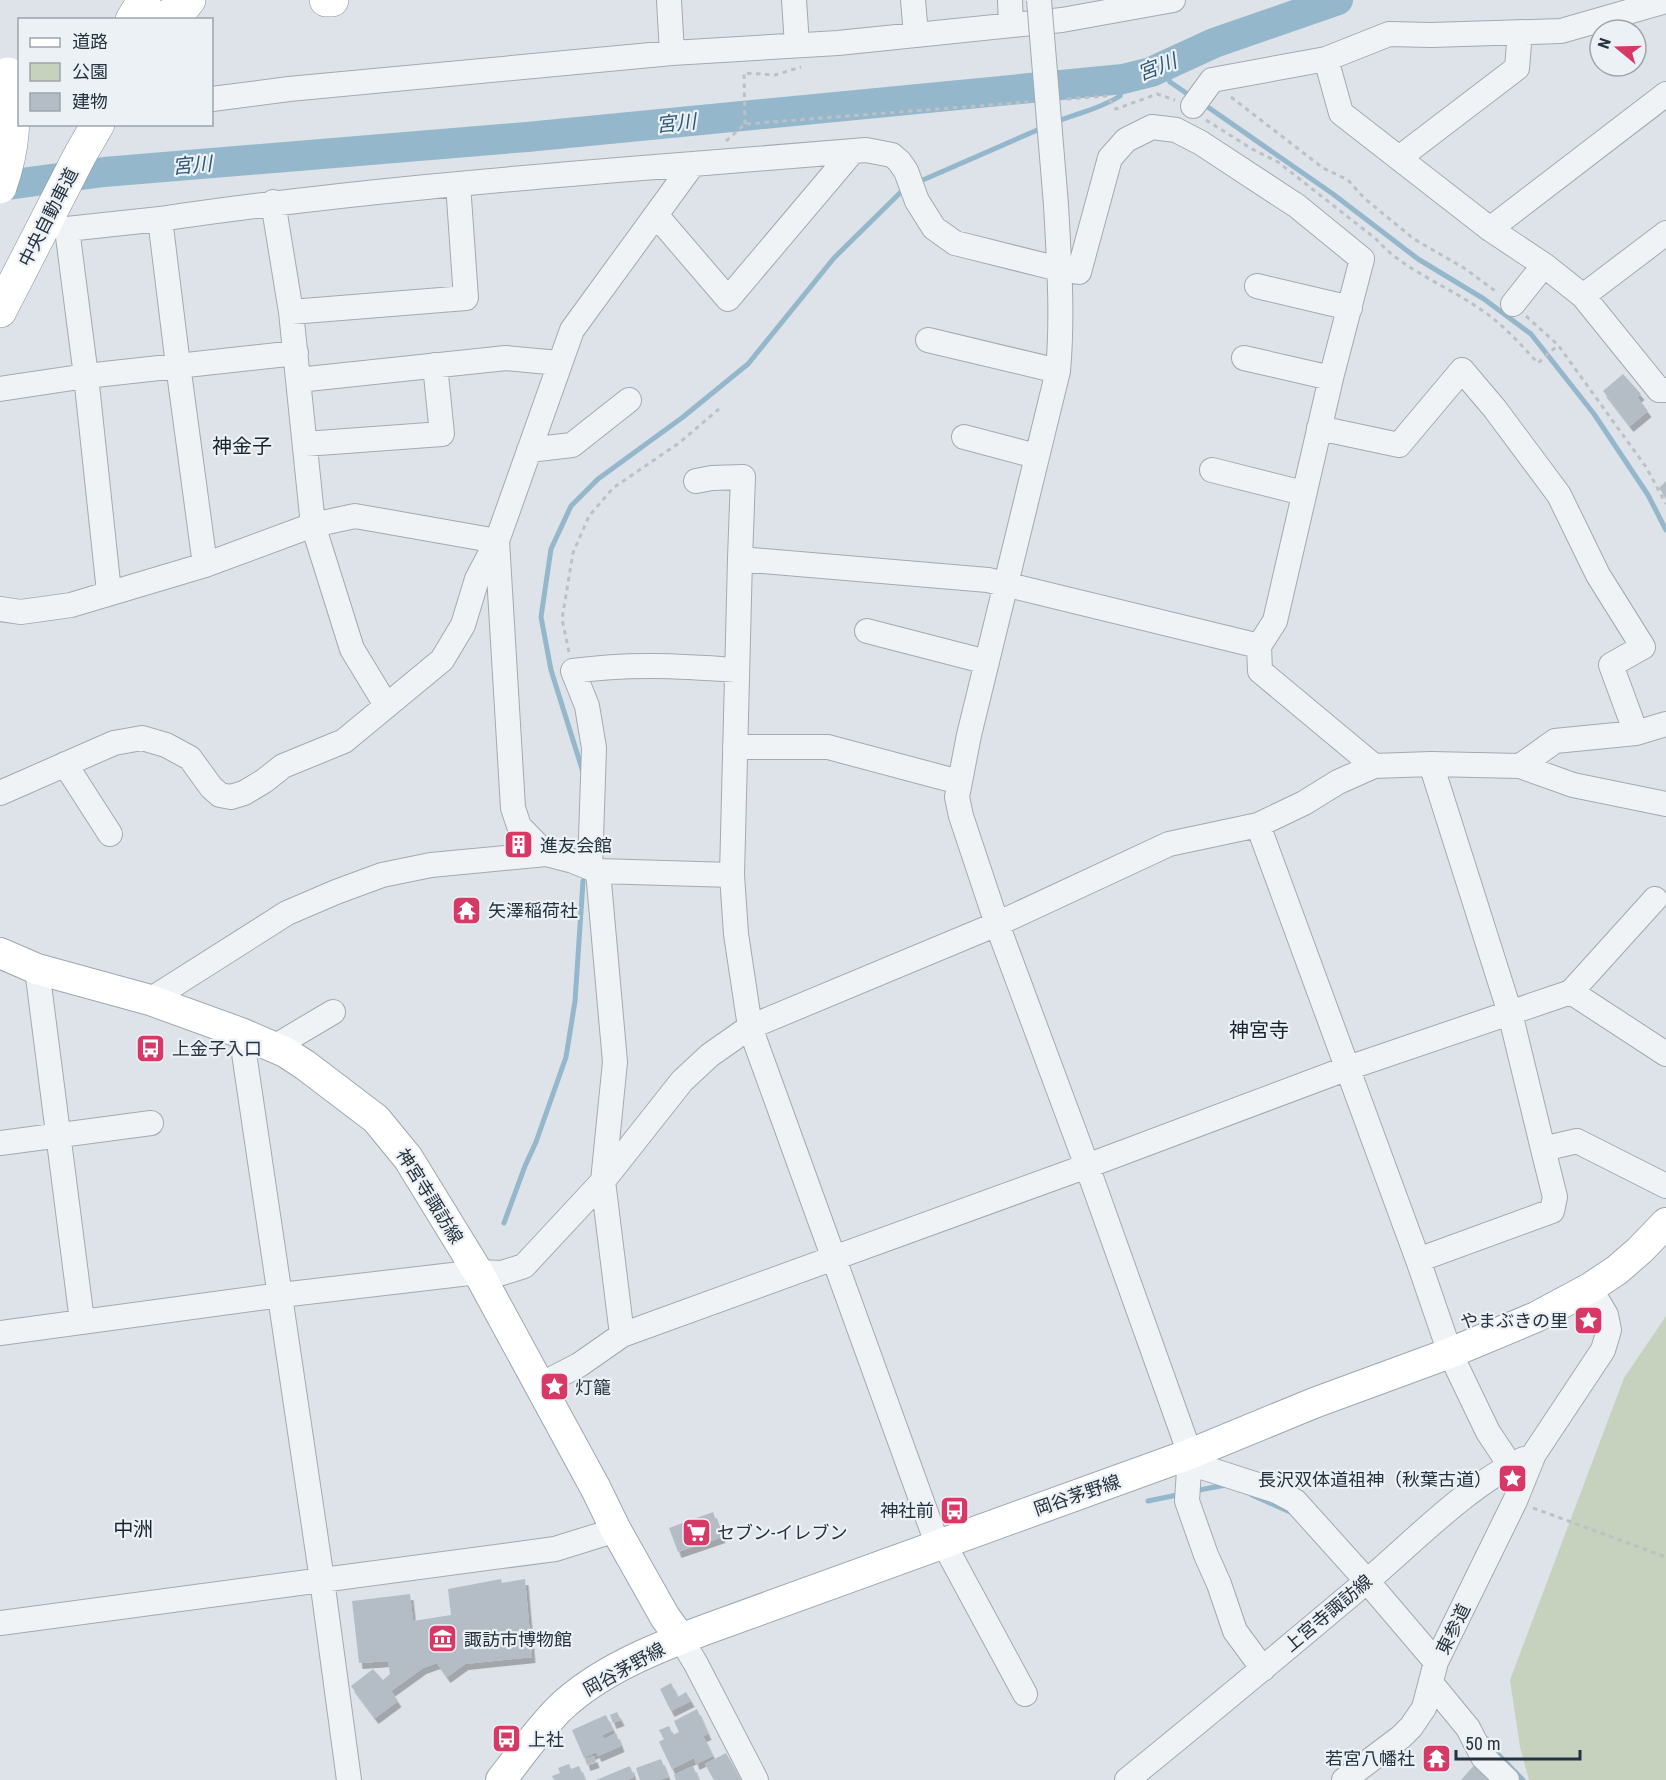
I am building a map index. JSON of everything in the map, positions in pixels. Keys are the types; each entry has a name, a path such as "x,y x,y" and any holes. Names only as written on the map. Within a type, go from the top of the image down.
{"highway":[{"path":"133,18 144,0"},
{"path":"162,18 172,0"},
{"path":"164,18 189,0"},
{"path":"326,0 332,0"},
{"path":"0,187 9,160 13,131 13,102 4,65"},
{"name":"中央自動車道","path":"0,260 70,126"},
{"name":"中央自動車道","path":"0,311 97,126"}],"main road":[{"name":"神宮寺諏訪線","path":"0,953 37,969 150,1000 274,1047 305,1065 376,1119 408,1158 478,1272 616,1530 665,1617 681,1639"},
{"name":"岡谷茅野線","path":"501,1780 561,1708 594,1682 621,1666 681,1639 1190,1454 1314,1403 1450,1353 1536,1317 1590,1288 1617,1270 1666,1223"}],"street":[{"path":"669,0 672,53"},
{"path":"794,0 797,45"},
{"path":"913,0 916,35"},
{"path":"1010,0 1011,25"},
{"path":"1038,0 1056,205 1060,343 1058,371 957,796 961,816 997,924 1190,1454 1187,1500 1206,1555 1219,1584 1235,1631 1263,1669"},
{"path":"1207,90 1326,59 1389,34 1561,31 1666,0"},
{"path":"213,99 289,89 672,53 838,44 1011,25 1061,10 1161,1"},
{"path":"1399,158 1517,68 1520,32"},
{"path":"1326,59 1341,113 1490,229 1544,265 1583,296 1659,390 1666,390"},
{"path":"1490,229 1666,94"},
{"path":"0,128 18,125"},
{"path":"109,592 86,376 67,229 160,219 273,202 866,150 892,155 899,161 906,171 917,201 934,228 955,243 1079,272 1110,158 1126,140 1139,132 1152,127 1176,129 1297,207 1362,260 1303,493 1275,621 1259,646 1260,671 1374,766"},
{"path":"656,215 728,299 853,151"},
{"path":"0,793 114,743 142,738 166,745 190,758 211,787 220,795 231,797 244,793 283,766 344,741 442,660 463,625 477,579 497,541 572,330 693,164"},
{"path":"291,312 466,298 459,184"},
{"path":"273,202 291,312 314,525 352,649 386,705"},
{"path":"160,219 205,565"},
{"path":"1583,296 1666,233"},
{"path":"1513,304 1544,265"},
{"path":"1257,286 1350,308"},
{"path":"928,340 1058,371"},
{"path":"0,389 86,376 296,353"},
{"path":"298,380 506,358 559,363"},
{"path":"1244,358 1331,378"},
{"path":"305,444 442,434 435,365"},
{"path":"1319,428 1399,445 1462,370 1496,410 1560,495 1598,575 1643,647 1611,665 1636,733"},
{"path":"529,450 572,445 629,400"},
{"path":"964,437 1036,456"},
{"path":"1212,470 1303,493"},
{"path":"696,481 743,477 732,876 736,934 750,1027 833,1258 941,1545 1025,1694"},
{"path":"0,609 21,612 71,605 205,565 314,525 355,516 497,541"},
{"path":"497,541 513,808 519,826 546,854"},
{"path":"740,559 1007,583 1259,646"},
{"path":"867,631 987,662"},
{"path":"622,1335 603,1181 615,1062 594,870 594,748 587,706 573,671 611,666 646,665 736,670"},
{"path":"1520,766 1555,741 1636,733 1666,724"},
{"path":"735,747 828,747 959,782"},
{"path":"65,764 110,834"},
{"path":"1418,1260 1552,1211 1555,1197 1510,1013 1431,764"},
{"path":"0,1333 281,1295 478,1272 501,1273 524,1266 603,1181 682,1081 710,1055 750,1027 997,924 1169,844 1258,825 1304,803 1338,782 1374,766 1431,764 1520,766 1573,785 1666,804"},
{"path":"1258,825 1450,1353 1488,1432 1510,1465"},
{"path":"150,1000 287,913 382,876 431,865 546,854 594,870 732,876"},
{"path":"546,1396 579,1365 622,1335 1087,1166 1348,1068 1571,992 1655,899"},
{"path":"37,969 82,1321"},
{"path":"1571,992 1666,1054"},
{"path":"274,1047 333,1012"},
{"path":"242,1033 322,1580 348,1780"},
{"path":"0,1143 151,1123"},
{"path":"1543,1149 1577,1141 1666,1186"},
{"name":"東参道","path":"1344,1780 1401,1737 1424,1708 1434,1672 1515,1501 1534,1454 1603,1350 1609,1330 1606,1315 1590,1288"},
{"path":"1190,1454 1205,1468 1276,1491 1295,1501 1367,1581 1434,1672 1483,1756 1507,1780"},
{"name":"上宮寺諏訪線","path":"1127,1780 1263,1669 1470,1493 1510,1465 1534,1454"},
{"path":"0,1623 555,1550 616,1530"},
{"path":"681,1639 756,1780"}],"path":[{"path":"744,85 745,124 1037,101"},
{"path":"1207,90 1232,98 1323,168 1348,180 1364,198 1414,238 1464,268 1513,304 1557,346 1646,467 1666,504"},
{"path":"1060,99 1107,96 1116,109"},
{"path":"1540,362 1557,346"},
{"path":"573,671 562,619 573,553 588,516 613,488 680,443 719,409"},
{"path":"1556,1516 1666,1557"}],"green space":[{"path":"1666,1316 1666,1780 1529,1780 1520,1747 1510,1680 1624,1378"}],"building":[{"path":"1623,374 1641,394 1626,407 1638,398 1648,411 1630,426 1603,391"},
{"path":"1666,481 1666,498 1659,488"},
{"name":"進友会館","path":"511,837 525,837 526,852 512,852"},
{"name":"セブン-イレブン","path":"713,1512 722,1537 678,1552 669,1528"},
{"name":"諏訪市博物館","path":"501,1579 502,1583 525,1579 532,1657 465,1664 447,1677 437,1663 423,1668 391,1691 398,1701 375,1718 351,1686 373,1669 383,1680 390,1674 388,1661 359,1663 352,1601 410,1594 413,1621 451,1615 448,1589"},
{"path":"671,1683 678,1697 686,1692 691,1701 671,1711 660,1689"},
{"path":"697,1709 708,1734 703,1736 713,1756 696,1764 694,1758 672,1769 659,1742 664,1739 659,1730 669,1726 673,1735 679,1732 674,1721"},
{"path":"617,1712 621,1720 613,1723 610,1715"},
{"path":"606,1715 613,1730 602,1735 604,1739 616,1733 621,1746 598,1756 596,1752 584,1758 572,1730"},
{"path":"726,1753 741,1780 714,1780 705,1764"},
{"path":"594,1756 596,1762 587,1765 585,1759"},
{"path":"661,1759 668,1777 659,1780 640,1780 636,1768"},
{"path":"1477,1762 1492,1775 1488,1780 1461,1780"},
{"path":"569,1764 571,1769 579,1766 585,1780 554,1780 552,1776 560,1773 558,1768"},
{"path":"630,1766 634,1777 627,1780 596,1780"},
{"path":"693,1766 699,1780 676,1780 674,1775"}],"waterway":[{"name":"宮川","path":"0,186 104,172 527,137 1123,79 1151,72 1214,43 1338,0"},
{"path":"1164,67 1170,82 1192,97"},
{"path":"1056,122 1097,108 1120,96 1123,79"},
{"path":"1202,103 1333,194 1418,259 1484,299 1531,334 1594,414 1648,495 1666,530"},
{"path":"916,183 1042,128"},
{"path":"583,772 551,670 541,617 551,549 571,506 598,479 683,417 748,364 834,258 905,188"},
{"path":"504,1223 566,1057 575,1001 583,881"},
{"path":"1194,1491 1226,1485"},
{"path":"1148,1501 1182,1494"},
{"path":"1252,1495 1290,1512"},
{"path":"1487,1739 1492,1748 1523,1780"}],"place":[{"name":"進友会館","path":"519,845"},
{"name":"矢澤稲荷社","path":"467,910"},
{"name":"上金子入口","path":"151,1048"},
{"name":"やまぶきの里","path":"1589,1320"},
{"name":"灯籠","path":"554,1387"},
{"name":"長沢双体道祖神（秋葉古道）","path":"1513,1479"},
{"name":"神社前","path":"955,1510"},
{"name":"セブン-イレブン","path":"696,1532"},
{"name":"諏訪市博物館","path":"443,1639"},
{"name":"上社","path":"507,1739"},
{"name":"若宮八幡社","path":"1436,1758"}],"district":[{"name":"神金子","path":"242,446"},
{"name":"神宮寺","path":"1259,1030"},
{"name":"中洲","path":"133,1529"}]}
